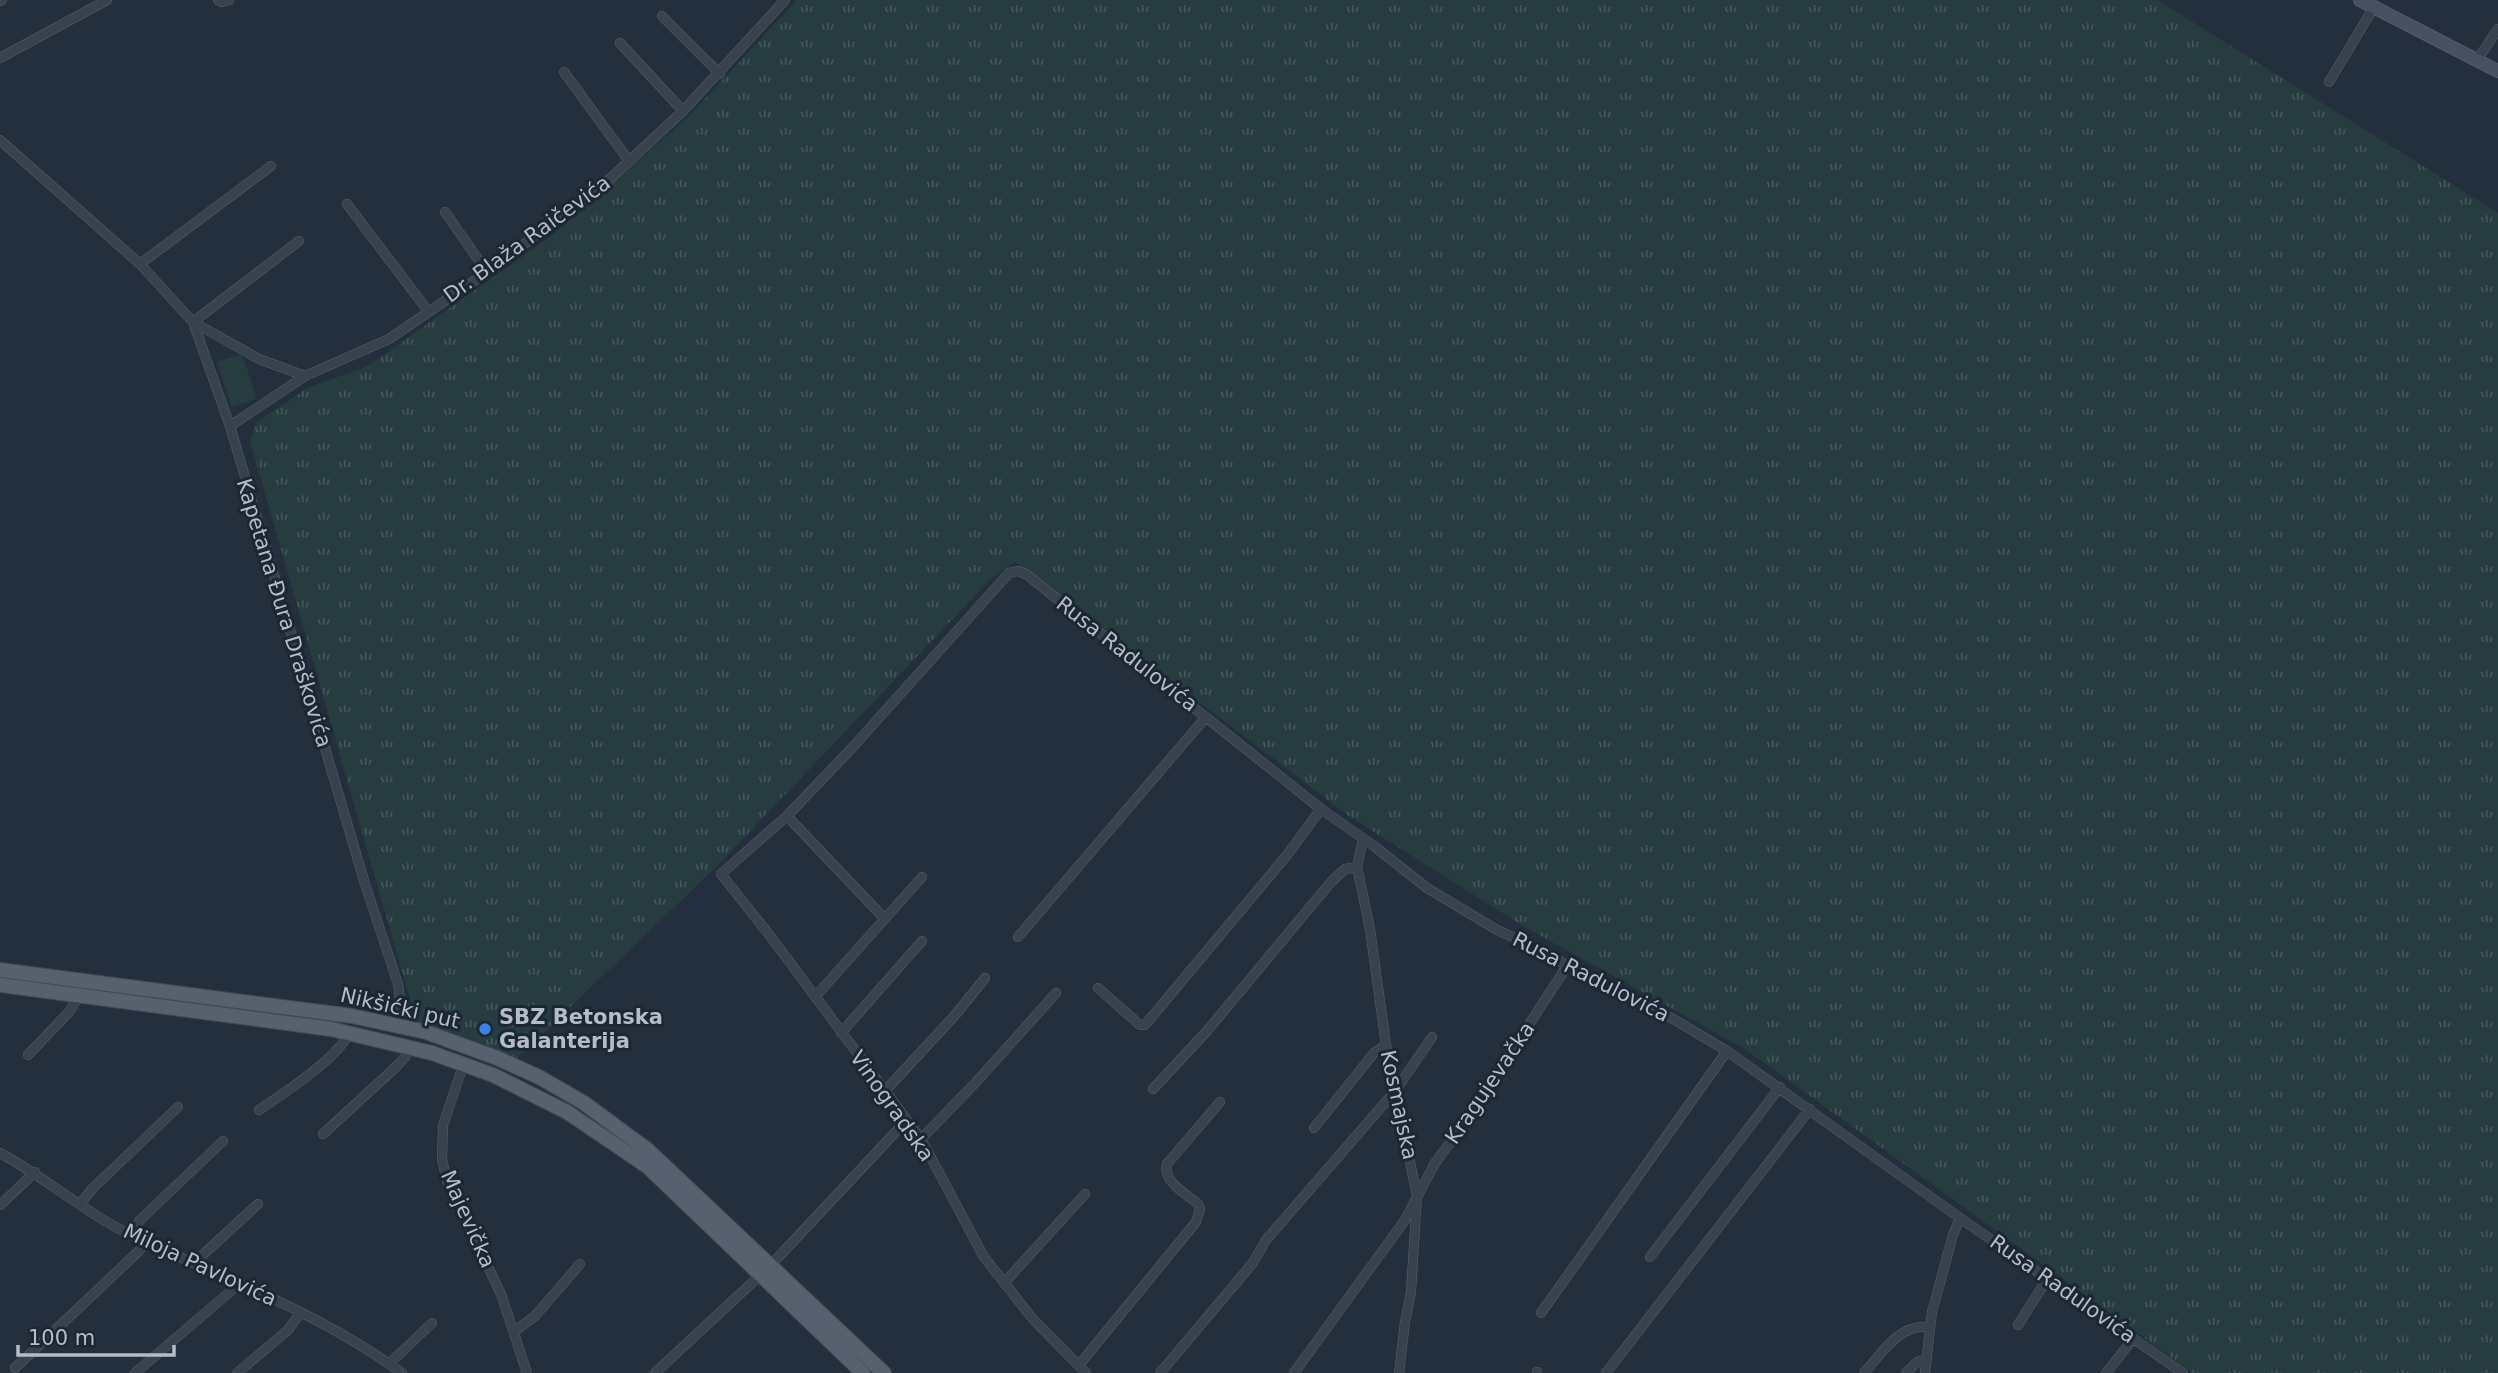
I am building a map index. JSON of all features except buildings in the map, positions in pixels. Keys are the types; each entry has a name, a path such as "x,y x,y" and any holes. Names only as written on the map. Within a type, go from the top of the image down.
{"main road":[{"path":"2360,0 2498,71"},
{"name":"Nikšićki put","path":"0,970 314,1010 400,1025 457,1042 539,1077 594,1110 667,1167 766,1270 884,1373"},
{"path":"0,985 349,1033 464,1063 548,1101 628,1153 668,1184 766,1270 863,1373"}],"street":[{"path":"0,58 107,0"},
{"path":"218,0 229,0"},
{"name":"Dr. Blaža Raičevića","path":"230,426 305,376 388,339 487,272 579,203 683,111 720,74 785,0"},
{"path":"2329,82 2374,7"},
{"path":"662,16 720,74"},
{"path":"2477,60 2498,29"},
{"path":"620,43 683,111"},
{"path":"564,72 629,161"},
{"path":"0,140 140,264 193,322 259,359 305,376"},
{"path":"140,264 271,166"},
{"path":"347,204 428,311"},
{"path":"445,212 487,272"},
{"path":"193,322 299,241"},
{"name":"Kapetana Đura Draškovića","path":"193,322 230,426 365,884 398,984 400,1025"},
{"name":"Rusa Radulovića","path":"787,816 1009,573 1018,571 1026,574 1321,809 1427,888 1497,930 1546,952 1567,966 1675,1020 1727,1051 2183,1373"},
{"path":"1018,937 1206,717"},
{"path":"1098,988 1140,1025 1145,1025 1287,855 1321,809"},
{"path":"787,816 884,918"},
{"name":"Vinogradska","path":"787,816 721,874 921,1139 984,1257 1032,1318 1086,1373"},
{"name":"Kosmajska","path":"1363,838 1357,867 1370,929 1386,1045 1417,1196 1411,1292 1399,1373"},
{"path":"1153,1089 1207,1031 1331,882 1342,871 1357,867"},
{"path":"815,997 922,877"},
{"path":"841,1033 922,941"},
{"name":"Kragujevačka","path":"1294,1373 1405,1220 1435,1163 1471,1114 1567,966"},
{"path":"884,1091 956,1014 985,978"},
{"path":"921,1139 1056,993"},
{"path":"28,1055 69,1012 80,995"},
{"path":"260,1110 338,1049 349,1033"},
{"path":"1160,1373 1251,1264 1266,1240 1396,1090 1432,1037"},
{"path":"1314,1128 1374,1053 1386,1045"},
{"path":"323,1134 397,1066 410,1047"},
{"path":"1541,1313 1727,1051"},
{"name":"Majevička","path":"464,1063 443,1125 442,1159 447,1181 501,1294 527,1373"},
{"path":"1650,1256 1780,1087"},
{"path":"1079,1365 1196,1222 1200,1209 1198,1204 1168,1178 1167,1164 1220,1102"},
{"path":"80,1203 178,1107"},
{"path":"1606,1373 1810,1108"},
{"path":"655,1373 766,1270 906,1121"},
{"path":"131,1234 138,1222 223,1141"},
{"name":"Miloja Pavlovića","path":"0,1153 35,1172 131,1234 301,1312 357,1343 402,1373"},
{"path":"0,1205 35,1172"},
{"path":"1004,1283 1085,1194"},
{"path":"195,1262 258,1204"},
{"path":"1925,1373 1929,1326 1960,1218"},
{"path":"15,1368 139,1251 146,1241"},
{"path":"515,1331 535,1316 580,1264"},
{"path":"2018,1325 2047,1279"},
{"path":"135,1373 231,1291 238,1281"},
{"path":"237,1373 288,1330 301,1312"},
{"path":"389,1364 432,1323"},
{"path":"1864,1373 1890,1343 1908,1329 1929,1326"},
{"path":"2106,1373 2133,1339"},
{"path":"1906,1373 1917,1362 1927,1359"}],"green space":[{"path":"797,0 2157,0 2498,213 2498,1373 2193,1373 1745,1049 1523,926 1349,816 1015,562 990,580 716,867 512,1063 420,1034 250,441 256,423 307,388 368,366 554,234 686,119"},
{"path":"242,354 257,399 232,407 217,362"}],"place":[{"name":"SBZ Betonska Galanterija","path":"485,1029"}]}
